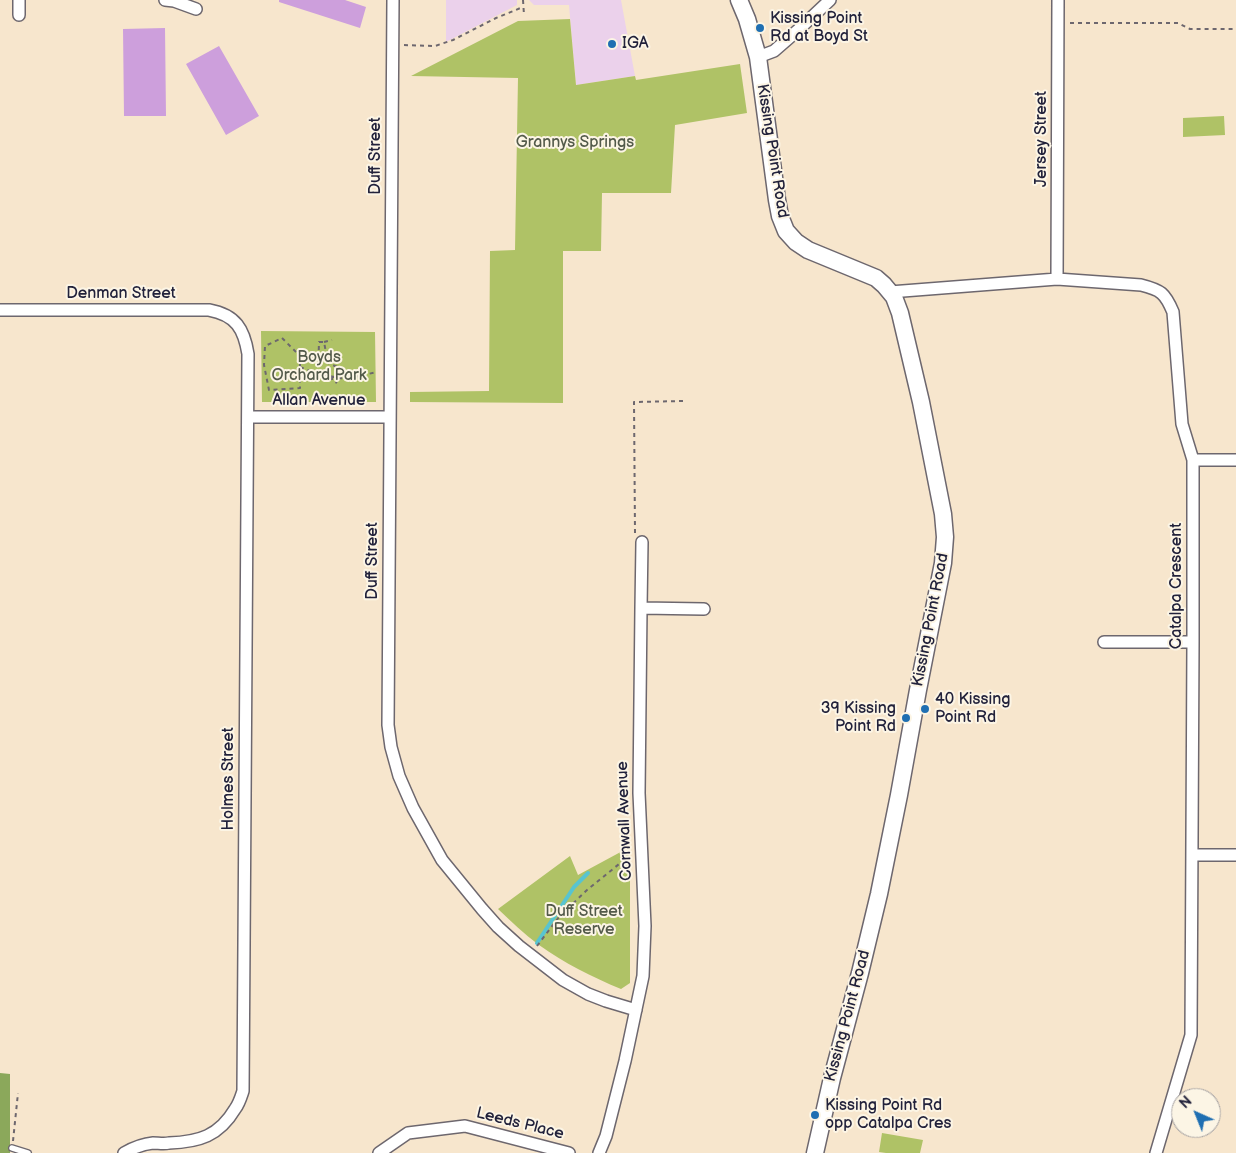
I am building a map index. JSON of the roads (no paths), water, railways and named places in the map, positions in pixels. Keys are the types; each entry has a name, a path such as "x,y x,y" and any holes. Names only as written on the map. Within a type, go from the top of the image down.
{"main road":[{"name":"Kissing Point Road","path":"739,0 747,19 758,57 780,216 786,231 796,242 808,250 876,278 894,297 900,313 917,384 943,514 945,537 943,563 879,894 815,1153"}],"street":[{"path":"19,0 19,15"},
{"path":"165,0 174,1 196,9"},
{"name":"Duff Street","path":"393,0 388,725 391,747 413,808 442,860 498,927 563,980 588,994 636,1010"},
{"path":"758,57 774,51 830,0"},
{"name":"Jersey Street","path":"1058,0 1058,279"},
{"name":"Catalpa Crescent","path":"890,292 1058,279 1141,285 1152,288 1161,292 1173,312 1182,424 1193,460 1194,642 1191,1036 1156,1153"},
{"name":"Denman Street","path":"0,310 209,310 229,317 237,324"},
{"name":"Holmes Street","path":"124,1153 137,1146 153,1143 168,1144 194,1141 211,1135 236,1109 243,1091 248,354 243,334 237,324"},
{"name":"Allan Avenue","path":"248,417 390,417"},
{"path":"1193,460 1236,460"},
{"name":"Cornwall Avenue","path":"599,1153 606,1136 643,976 645,926 639,793 642,542"},
{"path":"640,608 704,609"},
{"path":"1104,642 1194,642"},
{"path":"1192,855 1236,855"},
{"name":"Leeds Place","path":"379,1153 408,1133 465,1126 569,1153"}],"lane":[{"path":"12,1148 28,1153"}],"waterway":[{"path":"537,943 574,887 588,873"}],"place":[{"name":"Kissing Point Rd at Boyd St","path":"760,28"},
{"name":"IGA","path":"612,44"},
{"name":"40 Kissing Point Rd","path":"925,709"},
{"name":"39 Kissing Point Rd","path":"906,718"},
{"name":"Kissing Point Rd opp Catalpa Cres","path":"815,1115"}],"park label":[{"name":"Grannys Springs","path":"575,143"},
{"name":"Boyds Orchard Park","path":"319,367"},
{"name":"Duff Street Reserve","path":"584,921"}]}
